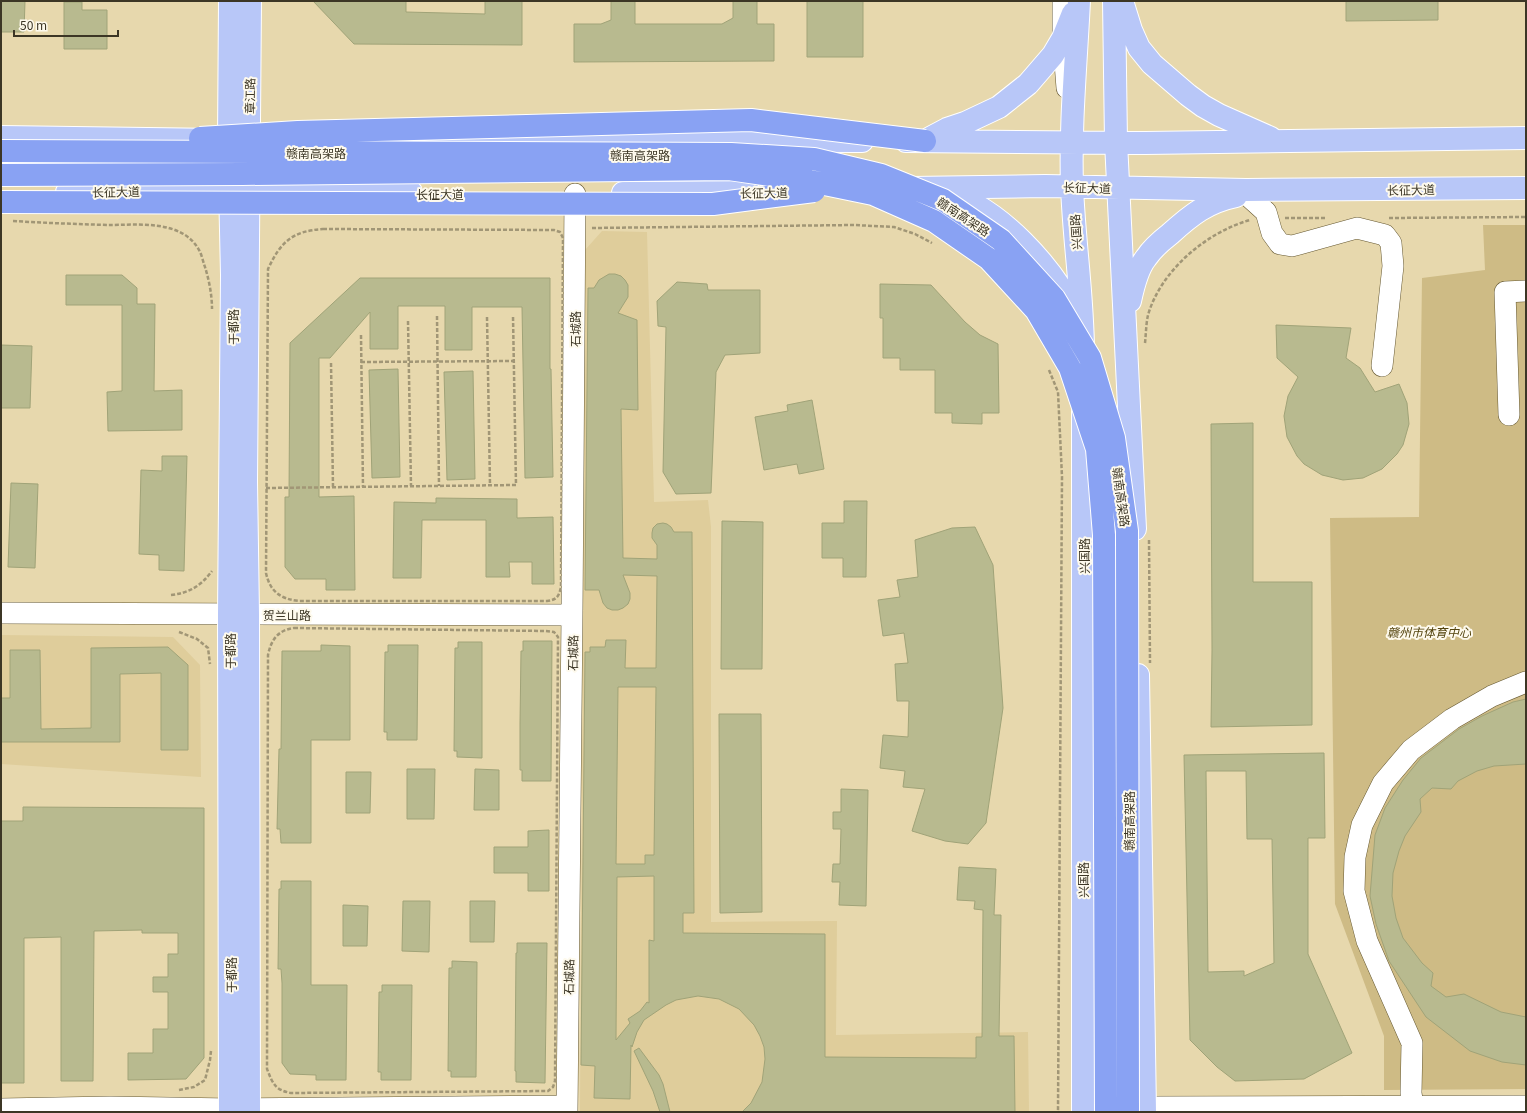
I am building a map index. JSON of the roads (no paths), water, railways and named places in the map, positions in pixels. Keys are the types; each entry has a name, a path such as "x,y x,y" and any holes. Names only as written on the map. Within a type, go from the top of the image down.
{"highway":[{"path":"1,150 298,132 751,120 925,141"},
{"name":"赣南高架路","path":"1,150 731,154 814,159 881,175 943,200 1001,240 1054,298 1090,358 1114,438 1127,531 1139,1110"},
{"name":"赣南高架路","path":"1,175 729,169 810,180 873,194 934,220 989,259 1036,310 1070,368 1096,449 1104,535 1106,1112"},
{"path":"5,211 713,204 814,191"}],"main road":[{"name":"章江路","path":"230,1 239,140 239,191"},
{"name":"章江路","path":"239,140 250,1"},
{"path":"925,141 947,129 982,116 1015,96 1041,70 1053,55 1063,38 1078,1"},
{"name":"兴国路","path":"1078,1 1072,143 1072,186 1083,329 1083,1109"},
{"path":"1120,3 1130,30 1139,48 1152,64 1188,96 1219,115 1276,140"},
{"path":"1120,3 1116,142 1118,188 1135,349 1139,1110"},
{"path":"1,137 239,140 925,141 1072,143 1526,138"},
{"name":"长征大道","path":"1,193 163,190 575,194 1072,186 1253,192 1520,191"},
{"path":"930,188 947,192 967,201 996,219 1018,237 1034,253 1053,276 1073,308 1083,329"},
{"name":"于都路","path":"239,191 256,488 239,614"},
{"name":"于都路","path":"239,191 232,283 239,614 239,1110"},
{"path":"1135,349 1125,329 1127,311 1137,275 1145,259 1161,241 1204,206 1219,200 1253,192"}],"street":[{"path":"1063,1 1063,38 1072,143"},
{"path":"1253,192 1266,212 1272,233 1280,244 1292,246 1357,228 1385,235 1391,243 1394,266 1382,366"},
{"name":"石城路","path":"567,1109 575,194"},
{"path":"1508,415 1505,292 1526,291"},
{"name":"贺兰山路","path":"1,614 572,615"},
{"path":"1413,1106 1411,1093 1412,1043 1367,941 1354,891 1355,857 1362,825 1383,783 1411,750 1452,719 1492,696 1526,682"},
{"path":"1083,1109 1139,1110 1526,1106"},
{"path":"1,1109 110,1107 239,1110 567,1109"}],"park label":[{"name":"赣州市体育中心","path":"1429,631"}]}
